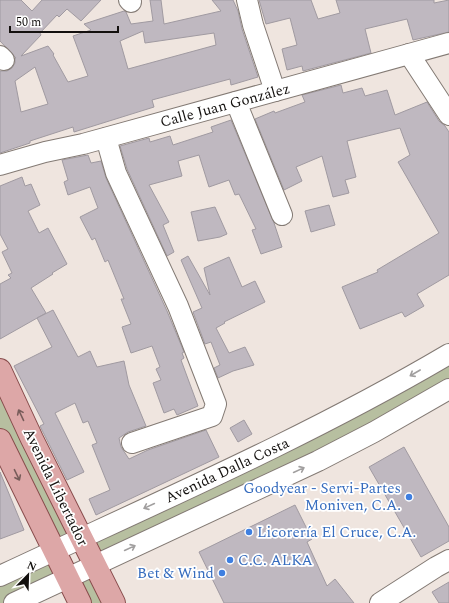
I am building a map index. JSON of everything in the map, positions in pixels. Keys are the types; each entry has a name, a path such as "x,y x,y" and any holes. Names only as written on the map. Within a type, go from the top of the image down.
{"main road":[{"name":"Avenida Libertador","path":"0,370 114,603"},
{"name":"Avenida Libertador","path":"0,440 80,603"}],"street":[{"path":"247,0 253,25 275,91"},
{"name":"Calle Juan González","path":"0,166 45,152 106,138 449,43"},
{"path":"409,54 449,115"},
{"path":"236,102 282,215"},
{"path":"106,138 116,173 178,306 216,404 212,416 132,443"},
{"name":"Avenida Dalla Costa","path":"0,576 303,434 379,394 449,354"},
{"name":"Avenida Dalla Costa","path":"14,603 318,461 374,432 449,389"},
{"path":"380,603 449,560"},
{"name":"Avenida Libertador","path":"67,578 77,603"}],"green space":[{"path":"449,354 449,389 95,565 82,538"},
{"path":"0,370 82,538 54,551 0,440"},
{"path":"54,551 67,578 14,603 0,603 0,576"},
{"path":"95,565 114,603 77,603 67,578"}],"building":[{"path":"0,0 21,0 32,11 42,0 101,0 81,21 67,9 59,17 57,15 21,56 48,46 54,54 53,55 68,82 88,76 73,36 91,30 84,24 124,11 126,12 131,24 153,21 150,0 161,0 164,24 221,11 212,0 233,0 238,11 242,29 258,77 231,85 230,79 152,100 154,107 74,132 73,127 30,141 30,143 0,153 0,71 7,71 12,68 16,58 0,41","holes":["143,31 145,43 214,33 216,45 128,69 120,41","35,67 48,104 21,112 15,81"]},
{"path":"259,0 311,0 318,19 340,13 336,0 434,0 434,3 449,0 449,32 413,40 407,19 365,29 371,53 303,71 302,66 287,70 282,49 297,45 290,18 266,24"},
{"path":"341,85 343,93 362,88 365,96 387,90 395,115 427,102 439,121 449,132 449,275 417,294 424,306 405,317 402,312 360,329 342,287 378,272 377,270 439,233 398,162 410,155 400,128 347,141 356,177 345,180 349,193 333,197 322,156 296,167 302,181 284,190 255,119 274,111 275,113 305,102 302,95"},
{"path":"231,120 274,223 282,247 261,254 252,230 256,229 239,194 235,195 229,180 209,187 199,155 178,161 182,176 149,185 169,222 163,225 174,252 167,256 127,169 120,146 149,138 150,142 170,136 173,145 213,132 211,127"},
{"path":"88,155 91,163 101,161 106,178 167,311 184,352 182,353 184,358 181,360 198,406 177,415 174,409 164,413 153,383 161,380 156,369 160,367 152,346 131,353 122,327 131,324 121,299 124,299 108,260 105,262 95,238 92,240 80,217 98,208 90,187 68,195 64,182 68,180 62,160"},
{"path":"22,177 25,186 31,184 40,205 28,211 39,233 48,228 67,264 31,288 46,313 0,339 0,284 11,278 8,275 12,273 2,252 8,249 0,234 0,186"},
{"path":"329,205 335,225 311,232 305,211"},
{"path":"215,207 227,234 220,237 198,241 191,212"},
{"path":"188,256 210,295 204,268 229,257 242,287 255,281 265,302 224,322 225,323 216,328 229,353 245,347 254,365 233,371 218,378 214,368 220,365 211,342 205,344 193,312 202,308 181,260"},
{"path":"53,310 78,357 90,351 97,367 124,361 129,385 146,426 128,432 119,438 121,447 129,459 148,450 206,430 219,457 96,515 89,499 110,490 92,445 97,443 88,421 83,423 75,403 55,413 84,472 67,480 40,426 44,424 14,366 52,347 37,318"},
{"path":"244,420 252,434 238,442 230,428"},
{"name":"Goodyear - Servi-Partes Moniven, C.A.","path":"404,447 449,527 449,541 421,557 369,467"},
{"path":"0,472 24,530 0,539"},
{"path":"295,505 312,539 307,542 327,586 335,579 354,603 224,603 199,552"},
{"path":"449,582 449,603 439,603 432,592"}],"place":[{"name":"Goodyear - Servi-Partes Moniven, C.A.","path":"409,497"},
{"name":"Licorería El Cruce, C.A.","path":"249,532"},
{"name":"C.C. ALKA","path":"230,560"},
{"name":"Bet & Wind","path":"222,573"}]}
